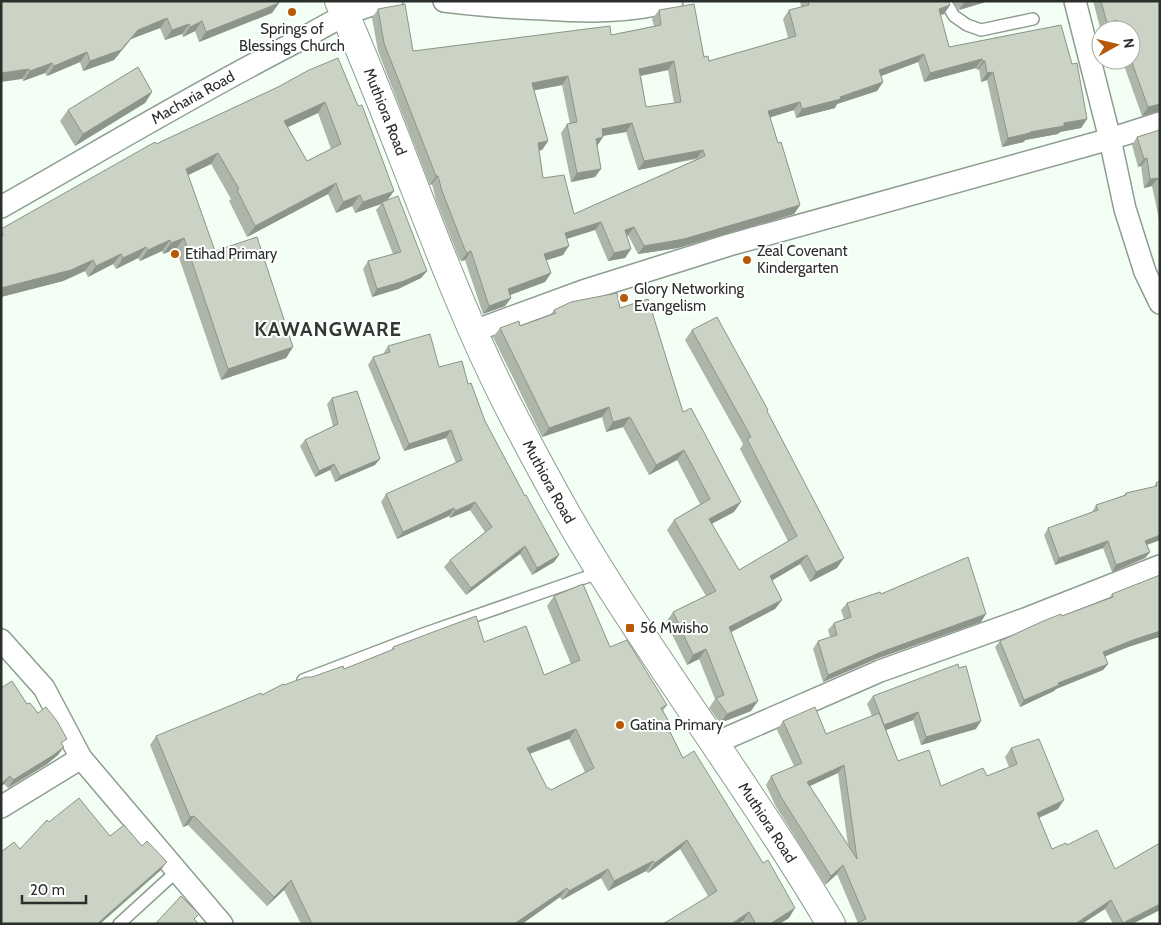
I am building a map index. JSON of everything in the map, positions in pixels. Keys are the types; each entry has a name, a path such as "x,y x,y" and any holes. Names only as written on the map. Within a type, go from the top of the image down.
{"street":[{"name":"Macharia Road","path":"1,207 342,9 359,8 392,1"},
{"path":"444,1 484,6 580,12 626,10 672,1"},
{"path":"1075,1 1110,139 1125,209 1145,272 1160,303"},
{"name":"Muthiora Road","path":"342,9 474,331 519,426 601,572 798,868 831,924"},
{"path":"474,331 583,292 728,245 1110,139 1160,123"},
{"path":"714,744 880,671 1025,619 1160,566"},
{"path":"1,640 44,688 81,758 222,924"},
{"path":"1,807 81,758"}],"lane":[{"path":"945,1 954,16 967,25 981,30 1033,19"},
{"path":"303,680 426,633 601,572"},
{"path":"119,924 177,871"}],"building":[{"path":"1,1 278,1 279,3 206,32 202,21 190,27 189,24 172,30 167,18 138,30 121,50 90,61 87,52 54,66 52,63 30,71 29,69 1,73"},
{"path":"808,1 948,1 950,5 939,9 949,47 1061,25 1072,64 1077,63 1087,119 1008,138 993,72 987,73 985,61 982,59 930,73 924,54 879,70 883,82 840,97 841,99 802,109 800,102 768,111 778,143 781,142 800,205 684,239 644,246 634,227 625,230 631,249 614,253 601,222 565,233 569,246 544,254 551,273 508,289 511,298 489,306 471,251 467,253 465,250 438,176 436,176 384,43 378,9 405,4 413,51 610,26 611,35 661,25 659,10 694,4 704,57 708,56 709,61 796,36 789,10 809,5","holes":["674,61 681,102 646,107 639,69","568,76 577,122 567,124 577,173 601,169 596,139 603,137 602,129 632,123 644,161 703,150 705,156 574,214 564,175 543,178 538,143 548,141 532,83"]},
{"path":"1101,1 1160,1 1160,104 1148,107 1135,70 1141,70 1141,20 1106,20"},
{"path":"338,58 358,106 362,105 394,191 363,202 360,195 343,202 336,183 255,226 237,190 239,189 218,153 186,169 215,251 257,237 293,347 228,369 184,238 171,243 170,240 148,250 146,247 123,258 121,254 96,266 93,260 71,270 1,288 1,236 3,236 1,229 155,142 156,144 278,87 309,70","holes":["325,102 341,144 307,161 284,121"]},
{"path":"138,67 152,92 83,134 68,110"},
{"path":"1160,130 1160,187 1158,178 1150,179 1147,158 1144,159 1137,137"},
{"path":"398,196 427,271 404,281 377,289 368,261 401,252 382,202"},
{"path":"617,293 620,308 648,299 683,412 691,408 741,502 709,519 739,570 797,536 747,439 751,437 692,330 717,317 768,410 844,558 816,572 807,555 770,576 782,600 729,627 758,701 727,714 716,698 724,695 706,649 693,655 673,612 716,591 674,520 710,499 684,450 656,465 630,417 613,422 609,407 549,428 500,328 519,321 520,326 556,313 554,310 571,302"},
{"path":"430,334 439,367 462,361 468,384 471,383 485,421 559,555 537,568 525,546 471,588 450,560 492,527 475,502 455,511 454,508 403,532 386,494 462,460 451,430 409,444 373,357 390,352 388,346"},
{"path":"357,391 380,459 340,476 334,464 319,471 305,440 338,424 332,398"},
{"path":"1160,481 1160,535 1145,541 1150,552 1116,565 1108,541 1059,558 1048,528 1098,510 1096,505 1126,495 1126,493 1157,486 1156,483"},
{"path":"968,557 986,614 881,652 828,675 818,641 837,635 834,623 851,617 847,603 880,592 881,594"},
{"path":"1160,575 1160,631 1103,652 1108,664 1058,683 1059,685 1024,700 1000,641 1061,614 1062,616 1113,597 1112,594"},
{"path":"583,584 610,647 627,640 667,705 661,708 668,720 665,722 683,758 694,751 763,863 768,860 795,908 770,924 756,924 749,912 731,924 663,924 717,891 687,840 655,863 653,861 614,881 608,869 569,891 567,888 514,924 312,924 291,880 274,897 194,816 190,817 156,736 261,693 262,695 283,684 312,677 343,666 344,669 394,649 393,647 476,616 484,642 526,626 544,675 580,660 554,596","holes":["576,729 594,768 551,790 547,788 527,748"]},
{"path":"958,664 959,668 966,666 981,721 926,737 918,712 884,725 873,696"},
{"path":"12,681 27,704 30,703 38,713 46,707 57,721 67,739 61,743 64,747 52,756 13,780 10,776 1,784 1,688"},
{"path":"815,707 826,734 879,713 898,761 929,750 941,786 983,768 987,776 1017,764 1011,748 1039,739 1064,800 1037,813 1052,849 1066,843 1067,845 1097,830 1115,869 1160,843 1160,904 1123,923 1111,900 1075,924 855,924 866,919 843,865 831,876 781,797 771,776 802,763 783,721","holes":["844,765 857,859 807,782"]},
{"path":"79,798 110,836 124,825 142,846 147,841 167,862 99,924 1,924 1,852 14,842 20,849 47,820 49,822"},
{"path":"181,896 199,914 194,919 199,924 155,924"}],"place":[{"name":"Springs of Blessings Church","path":"292,12"},
{"name":"Etihad Primary","path":"175,254"},
{"name":"Zeal Covenant Kindergarten","path":"747,260"},
{"name":"Glory Networking Evangelism","path":"624,298"},
{"name":"56 Mwisho","path":"630,628"},
{"name":"Gatina Primary","path":"620,725"}],"district":[{"name":"KAWANGWARE","path":"328,329"}]}
